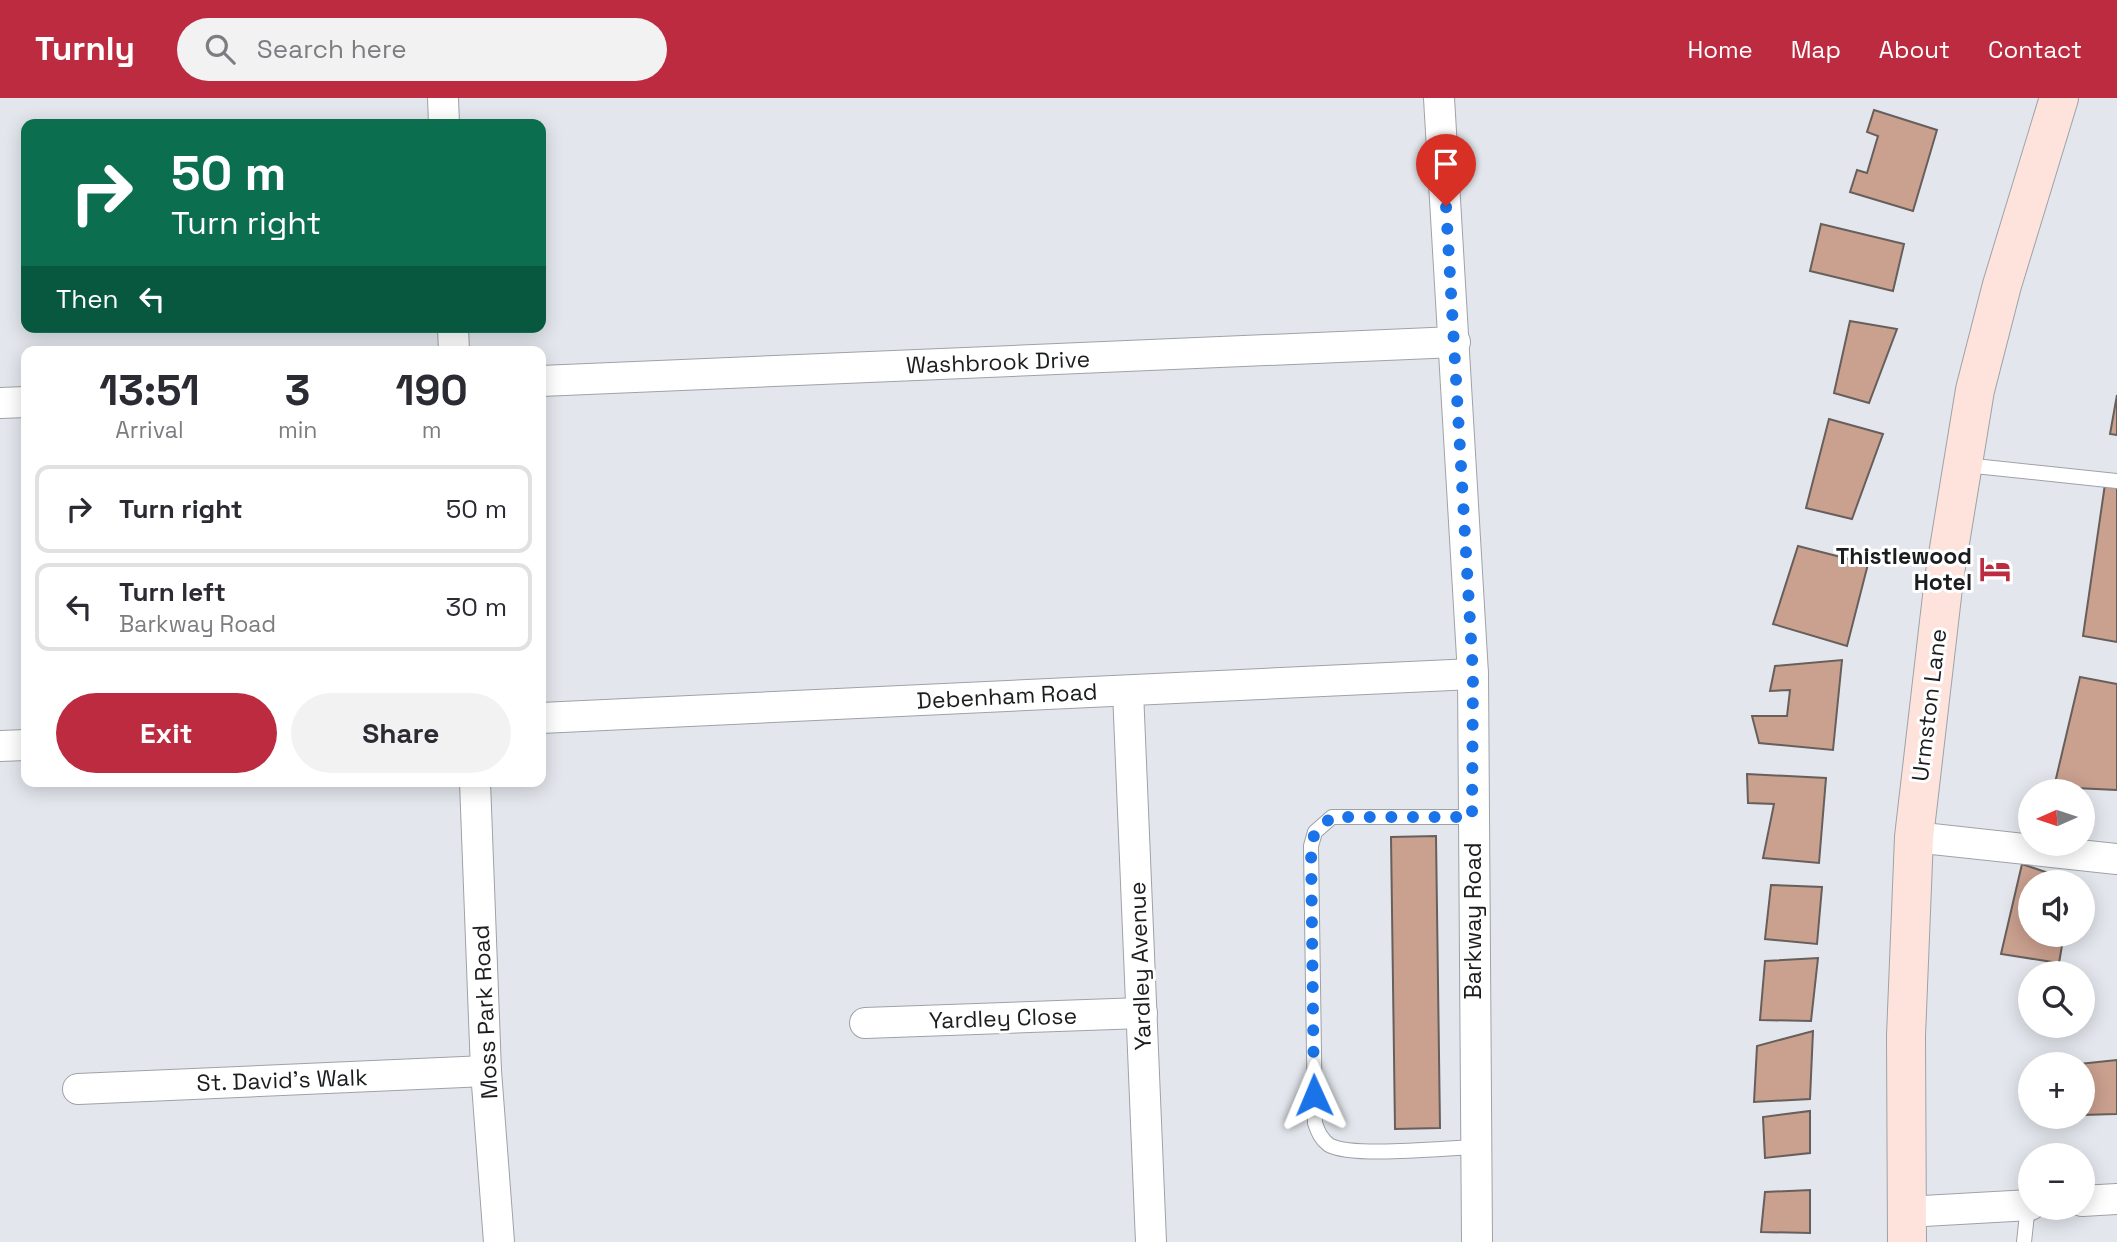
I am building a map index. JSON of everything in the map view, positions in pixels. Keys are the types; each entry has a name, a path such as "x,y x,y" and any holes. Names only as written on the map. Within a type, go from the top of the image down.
{"main road":[{"name":"Urmston Lane","path":"1906,1227 1906,1036 1914,837 1944,579 1960,465 1975,390 2002,285 2059,98"}],"street":[{"path":"443,98 444,119"},
{"name":"Barkway Road","path":"1438,98 1455,342 1473,674 1477,1242"},
{"name":"Washbrook Drive","path":"546,382 1455,342"},
{"path":"0,403 21,402"},
{"name":"Debenham Road","path":"546,718 1473,674"},
{"name":"Yardley Avenue","path":"1128,691 1151,1242"},
{"path":"0,746 21,745"},
{"name":"Moss Park Road","path":"475,787 486,1071 499,1242"},
{"path":"1914,837 2117,859"},
{"name":"Yardley Close","path":"865,1023 1142,1013"},
{"name":"St. David's Walk","path":"78,1089 486,1071"},
{"path":"2095,1200 2117,1199"},
{"path":"1906,1227 2018,1207"}],"lane":[{"path":"1960,465 2117,481"},
{"path":"1472,817 1332,817 1315,832 1311,846 1315,1123 1320,1136 1338,1148 1355,1151 1475,1147"},
{"path":"2024,1242 2027,1220"}],"building":[{"path":"1874,110 1937,130 1913,211 1850,192 1857,170 1867,173 1878,136 1867,132"},
{"path":"1821,224 1904,244 1893,291 1810,271"},
{"path":"1850,321 1897,329 1869,403 1834,393"},
{"path":"2117,395 2117,435 2110,434"},
{"path":"1829,419 1883,434 1852,519 1806,508"},
{"path":"2105,484 2117,486 2117,642 2083,636"},
{"path":"1798,546 1868,564 1847,646 1773,624"},
{"path":"1842,660 1833,750 1759,743 1752,716 1787,716 1790,690 1770,691 1775,666"},
{"path":"2080,677 2117,684 2117,790 2095,789 2095,779 2056,779"},
{"path":"1747,774 1826,778 1819,863 1763,858 1774,804 1748,803"},
{"path":"1436,836 1440,1128 1395,1129 1391,837"},
{"path":"2022,864 2040,870 2021,870"},
{"path":"2018,881 2018,947 2062,947 2059,961 2001,954"},
{"path":"1771,885 1822,887 1817,944 1765,939"},
{"path":"1818,958 1811,1021 1760,1020 1765,961"},
{"path":"1813,1031 1810,1099 1754,1102 1757,1046"},
{"path":"2117,1060 2117,1114 2095,1115 2095,1062"},
{"path":"1810,1111 1810,1153 1765,1158 1763,1117"},
{"path":"1810,1190 1810,1233 1761,1232 1765,1192"}],"place":[{"name":"Thistlewood Hotel","path":"1995,569"}],"route":[{"path":"1314,1095 1311,846 1315,832 1332,817 1472,817 1473,674 1446,206"}]}
